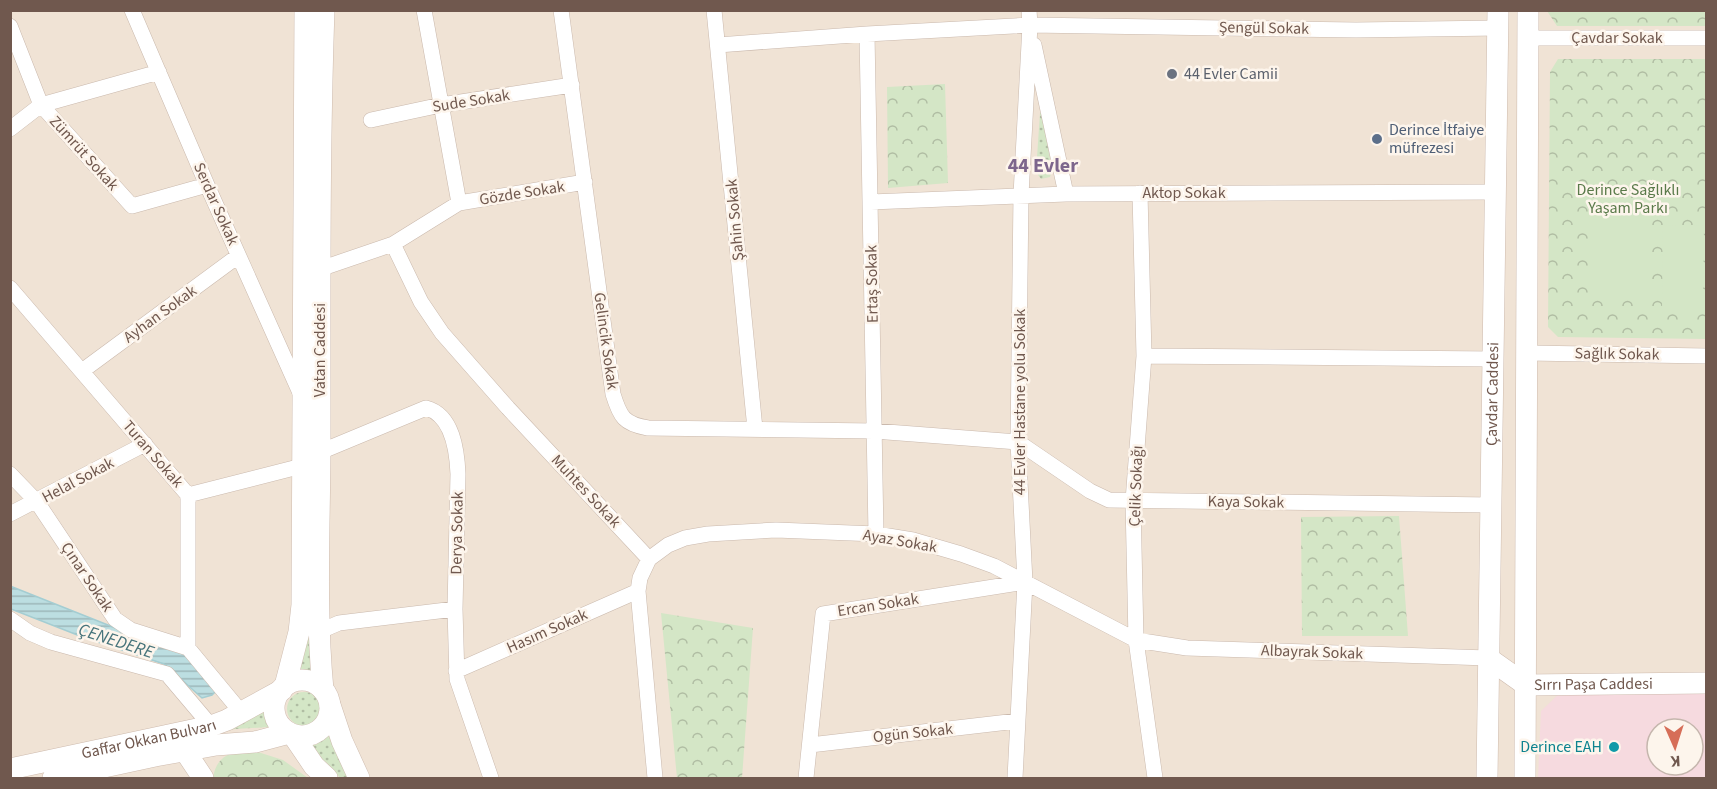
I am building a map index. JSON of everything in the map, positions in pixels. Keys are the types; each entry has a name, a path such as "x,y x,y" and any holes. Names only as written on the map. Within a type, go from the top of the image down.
{"main road":[{"name":"Vatan Caddesi","path":"305,10 301,619 284,688 277,697 275,713 283,728 291,734 314,766 327,778"},
{"name":"Vatan Caddesi","path":"324,10 320,132 318,632 327,697 342,741 359,778"},
{"name":"Çavdar Caddesi","path":"1525,778 1528,10"},
{"name":"Çavdar Caddesi","path":"1487,778 1498,19"},
{"name":"Sırrı Paşa Caddesi","path":"1488,658 1526,685 1707,683"},
{"path":"284,688 292,682 309,681 327,697 326,723 320,730 303,736 291,734"},
{"name":"Gaffar Okkan Bulvarı","path":"53,778 100,773 182,742 284,688"},
{"name":"Gaffar Okkan Bulvarı","path":"10,769 42,771 182,742 216,745 255,742 291,734"},
{"path":"182,742 203,778"}],"street":[{"name":"Serdar Sokak","path":"132,10 238,256 302,397"},
{"name":"Gözde Sokak","path":"424,10 459,203"},
{"name":"Gelincik Sokak","path":"561,10 613,394 618,410 625,420 633,425 648,428 874,431 1018,442"},
{"name":"Şahin Sokak","path":"714,10 754,429"},
{"path":"1030,18 1066,194"},
{"name":"Şengül Sokak","path":"718,45 867,34 1030,18 1356,30 1498,19"},
{"name":"44 Evler Hastane yolu Sokak","path":"1015,778 1024,582 1018,442 1021,195 1030,18"},
{"name":"Zümrüt Sokak","path":"10,26 41,105 132,206 207,185"},
{"name":"Ertaş Sokak","path":"867,34 876,534"},
{"name":"Çavdar Sokak","path":"1528,38 1707,38"},
{"path":"10,129 41,105 159,72"},
{"name":"Sude Sokak","path":"371,120 441,105 572,86"},
{"name":"Gözde Sokak","path":"320,269 393,244 459,203 585,182"},
{"name":"Aktop Sokak","path":"871,202 1066,194 1497,192"},
{"name":"Çelik Sokağı","path":"1140,193 1144,356 1133,501 1136,640 1155,778"},
{"name":"Muhtes Sokak","path":"393,244 422,302 442,333 508,408 650,560"},
{"name":"Ayhan Sokak","path":"82,371 238,256"},
{"name":"Turan Sokak","path":"11,289 188,495 188,648"},
{"name":"Sağlık Sokak","path":"1528,353 1707,356"},
{"path":"1144,356 1494,359"},
{"name":"Derya Sokak","path":"320,452 426,408 441,416 452,436 457,453 456,671 459,687 491,778"},
{"name":"Kaya Sokak","path":"1018,442 1090,491 1109,500 1491,505"},
{"name":"Helal Sokak","path":"10,514 145,444"},
{"path":"188,495 302,466"},
{"name":"Çınar Sokak","path":"10,474 37,502 115,619 131,630 188,648"},
{"name":"Ayaz Sokak","path":"650,560 668,545 685,538 708,534 776,530 876,534 913,540 994,566 1136,640"},
{"path":"650,560 640,578 638,591 655,778"},
{"name":"Ercan Sokak","path":"806,778 823,614 1024,582"},
{"name":"Hasım Sokak","path":"456,671 638,591"},
{"path":"318,632 339,623 455,609"},
{"path":"10,619 30,633 51,642 167,674 211,726"},
{"name":"Albayrak Sokak","path":"1136,640 1187,648 1488,658"},
{"path":"188,648 241,712"},
{"name":"Ogün Sokak","path":"810,745 1017,722"}],"shaded area":[{"path":"10,11 1706,11 1706,778 11,778"},
{"path":"1706,689 1706,778 1538,778 1541,711 1562,691"}],"green space":[{"path":"1547,11 1706,11 1706,26 1557,26"},
{"name":"Derince Sağlıklı Yaşam Parkı","path":"1558,59 1706,59 1706,339 1558,337 1548,327 1550,72"},
{"path":"945,84 948,183 888,188 887,87"},
{"path":"1040,113 1042,113 1052,170 1050,177 1041,179 1036,172"},
{"path":"1590,202 1648,202 1648,296 1590,296"},
{"path":"1663,225 1704,226 1703,314 1662,314"},
{"path":"1399,516 1408,636 1302,636 1301,517"},
{"path":"661,613 753,628 742,778 677,778"},
{"path":"315,619 318,676 310,673 291,675"},
{"path":"304,692 316,697 321,709 316,721 304,726 292,721 287,709 292,697"},
{"path":"266,710 269,727 235,729 203,736"},
{"path":"332,732 353,778 340,778 327,763 306,747 317,744"},
{"path":"252,750 283,760 308,778 213,778 217,764 226,756"}],"water":[{"name":"ÇENEDERE","path":"10,586 128,633 187,650 217,690 212,695 202,698 164,664 80,636 11,609"}],"place":[{"name":"44 Evler Camii","path":"1172,74"},
{"name":"Derince İtfaiye müfrezesi","path":"1377,139"},
{"name":"Derince EAH","path":"1614,747"}],"district":[{"name":"44 Evler","path":"1043,166"}]}
